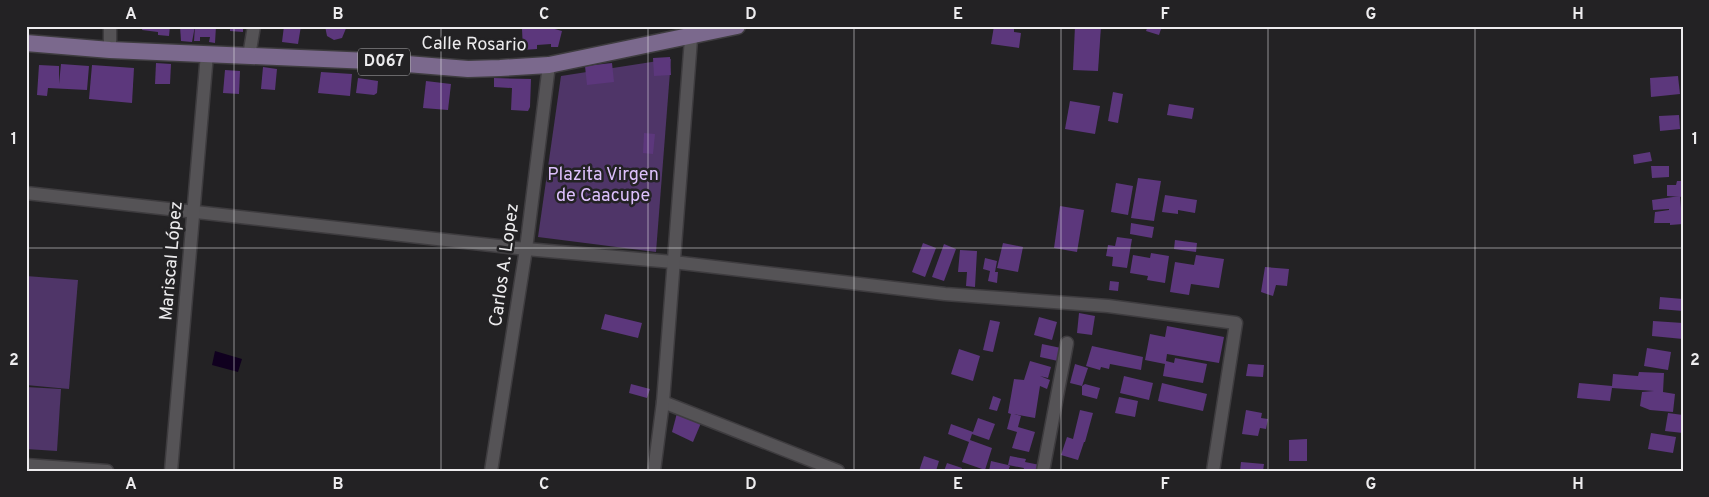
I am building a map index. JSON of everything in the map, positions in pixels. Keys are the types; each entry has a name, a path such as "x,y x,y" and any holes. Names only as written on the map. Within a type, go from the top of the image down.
{"main road":[{"name":"Calle Rosario","path":"26,43 110,50 370,61 468,68 549,64 691,31 737,26"}],"street":[{"path":"110,26 110,50"},
{"path":"249,56 254,26"},
{"path":"654,471 663,402 691,31"},
{"name":"Mariscal López","path":"171,471 207,54"},
{"name":"Carlos A. Lopez","path":"491,471 526,249 549,64"},
{"path":"26,193 526,249 673,262 945,294 1108,306 1236,323 1213,471"},
{"path":"1042,471 1068,343"},
{"path":"663,402 837,471"},
{"path":"26,465 107,471"}],"green space":[{"name":"Plazita Virgen de Caacupe","path":"671,59 656,252 538,237 561,76"},
{"path":"26,276 78,280 69,389 26,385"},
{"path":"26,387 61,389 57,451 26,449"}],"shaded area":[{"path":"215,351 242,359 238,372 212,365"}],"building":[{"path":"143,26 170,26 169,36 158,35 158,32 142,30"},
{"path":"180,26 195,26 192,42 181,41"},
{"path":"195,26 216,26 215,43 209,42 210,37 200,37 200,41 194,41"},
{"path":"230,26 243,26 243,32 230,31"},
{"path":"284,26 301,26 298,44 282,42"},
{"path":"325,26 347,26 342,38 334,40 327,36"},
{"path":"536,26 551,26 551,28 562,31 558,47 551,47 551,44 537,45 537,49 523,50 522,29 536,28"},
{"path":"994,26 1014,26 1014,32 1021,33 1019,48 991,44"},
{"path":"1075,26 1101,26 1098,71 1073,70"},
{"path":"1148,26 1162,26 1159,35 1146,31"},
{"path":"670,57 671,75 654,76 653,58"},
{"path":"156,63 171,64 170,84 155,84"},
{"path":"612,63 614,82 587,85 585,66"},
{"path":"61,64 89,66 87,90 48,88 47,96 37,95 39,65 59,66 59,84"},
{"path":"92,65 134,68 132,103 89,99"},
{"path":"263,67 277,69 275,90 261,89"},
{"path":"225,70 240,71 239,94 223,93"},
{"path":"321,72 352,74 350,96 318,93"},
{"path":"1678,76 1680,94 1651,97 1650,78"},
{"path":"358,78 378,81 377,93 374,95 356,93"},
{"path":"494,78 531,79 530,107 528,111 511,110 512,88 494,87"},
{"path":"426,81 451,84 448,110 423,108"},
{"path":"1113,92 1123,94 1118,123 1108,121"},
{"path":"1070,101 1100,106 1095,134 1065,129"},
{"path":"1169,104 1194,108 1192,119 1167,115"},
{"path":"1679,115 1680,129 1660,131 1659,116"},
{"path":"644,133 655,134 653,154 643,153"},
{"path":"1650,152 1652,161 1634,164 1633,155"},
{"path":"1651,166 1669,166 1669,177 1652,178"},
{"path":"1138,178 1161,181 1154,221 1131,218"},
{"path":"1677,181 1683,181 1683,197 1667,196 1667,185 1676,185"},
{"path":"1116,183 1133,186 1128,215 1111,212"},
{"path":"1165,195 1197,200 1195,213 1178,210 1178,214 1162,212"},
{"path":"1680,196 1681,208 1683,208 1683,224 1654,223 1655,212 1669,209 1653,210 1652,200"},
{"path":"1060,206 1084,210 1077,252 1054,248"},
{"path":"1131,223 1154,227 1152,238 1130,234"},
{"path":"1117,237 1132,239 1127,268 1112,266 1113,257 1106,256 1108,245 1115,246"},
{"path":"1175,240 1197,243 1196,252 1174,249"},
{"path":"923,243 936,248 925,277 912,272"},
{"path":"1003,243 1023,247 1018,272 997,268"},
{"path":"944,244 956,249 944,281 932,277"},
{"path":"960,250 977,251 975,287 966,286 967,272 958,272"},
{"path":"1151,253 1169,256 1165,283 1147,280 1148,276 1130,273 1133,255 1150,258"},
{"path":"1196,255 1224,259 1219,288 1191,284 1189,295 1170,292 1175,262 1194,265"},
{"path":"985,258 997,261 995,272 998,272 997,283 988,281 990,271 983,269"},
{"path":"1265,267 1289,269 1287,286 1276,285 1273,296 1261,292"},
{"path":"1110,281 1119,282 1118,291 1109,290"},
{"path":"1660,297 1683,299 1683,311 1659,309"},
{"path":"1079,313 1095,316 1092,335 1077,333"},
{"path":"605,314 642,323 638,338 601,329"},
{"path":"1039,317 1057,322 1052,340 1034,335"},
{"path":"990,320 1000,322 993,352 983,350"},
{"path":"1653,321 1683,323 1683,339 1652,336"},
{"path":"1167,326 1224,337 1219,363 1167,354 1166,361 1174,363 1175,358 1207,364 1203,383 1163,376 1165,364 1145,360 1150,334 1165,337"},
{"path":"1042,344 1061,348 1058,361 1040,357"},
{"path":"1092,346 1143,357 1141,370 1110,364 1109,369 1101,367 1100,370 1086,366"},
{"path":"1647,348 1671,352 1668,370 1644,366"},
{"path":"959,349 980,356 973,381 951,374"},
{"path":"1030,361 1051,367 1048,378 1040,376 1050,380 1047,389 1040,386 1035,418 1014,414 1021,416 1018,427 1035,432 1029,452 1012,448 1017,432 1007,429 1011,414 1008,413 1014,379 1024,380"},
{"path":"1075,364 1088,368 1082,386 1070,383"},
{"path":"1248,364 1264,365 1263,377 1246,376"},
{"path":"1639,372 1664,373 1663,392 1675,394 1673,412 1650,410 1640,406 1642,392 1654,391 1612,388 1610,401 1577,398 1579,383 1612,386 1613,374 1638,376"},
{"path":"1124,376 1153,383 1149,400 1120,393"},
{"path":"1162,383 1207,394 1203,411 1158,401"},
{"path":"631,384 650,389 647,398 629,393"},
{"path":"1085,384 1100,388 1097,399 1082,395 1082,386"},
{"path":"993,396 1001,399 997,411 989,409"},
{"path":"1119,397 1138,401 1135,417 1115,413"},
{"path":"1080,410 1093,413 1078,460 1061,455 1067,437 1073,439"},
{"path":"1246,410 1262,413 1261,418 1268,419 1266,429 1260,428 1258,436 1242,434"},
{"path":"677,413 701,423 693,442 672,432"},
{"path":"1668,413 1683,415 1683,433 1665,431"},
{"path":"978,418 995,424 989,440 972,434 970,440 992,448 985,470 962,462 969,442 948,434 951,424 973,432"},
{"path":"1651,433 1676,437 1673,453 1648,449"},
{"path":"1307,439 1307,461 1289,461 1289,440"},
{"path":"924,456 939,461 936,471 919,471"},
{"path":"1010,456 1026,459 1025,462 1040,465 1039,471 1023,471 1024,468 1008,465"},
{"path":"991,461 1010,466 1008,471 989,471"},
{"path":"1241,462 1264,464 1263,471 1240,471"},
{"path":"947,463 962,468 961,471 944,471"}]}
